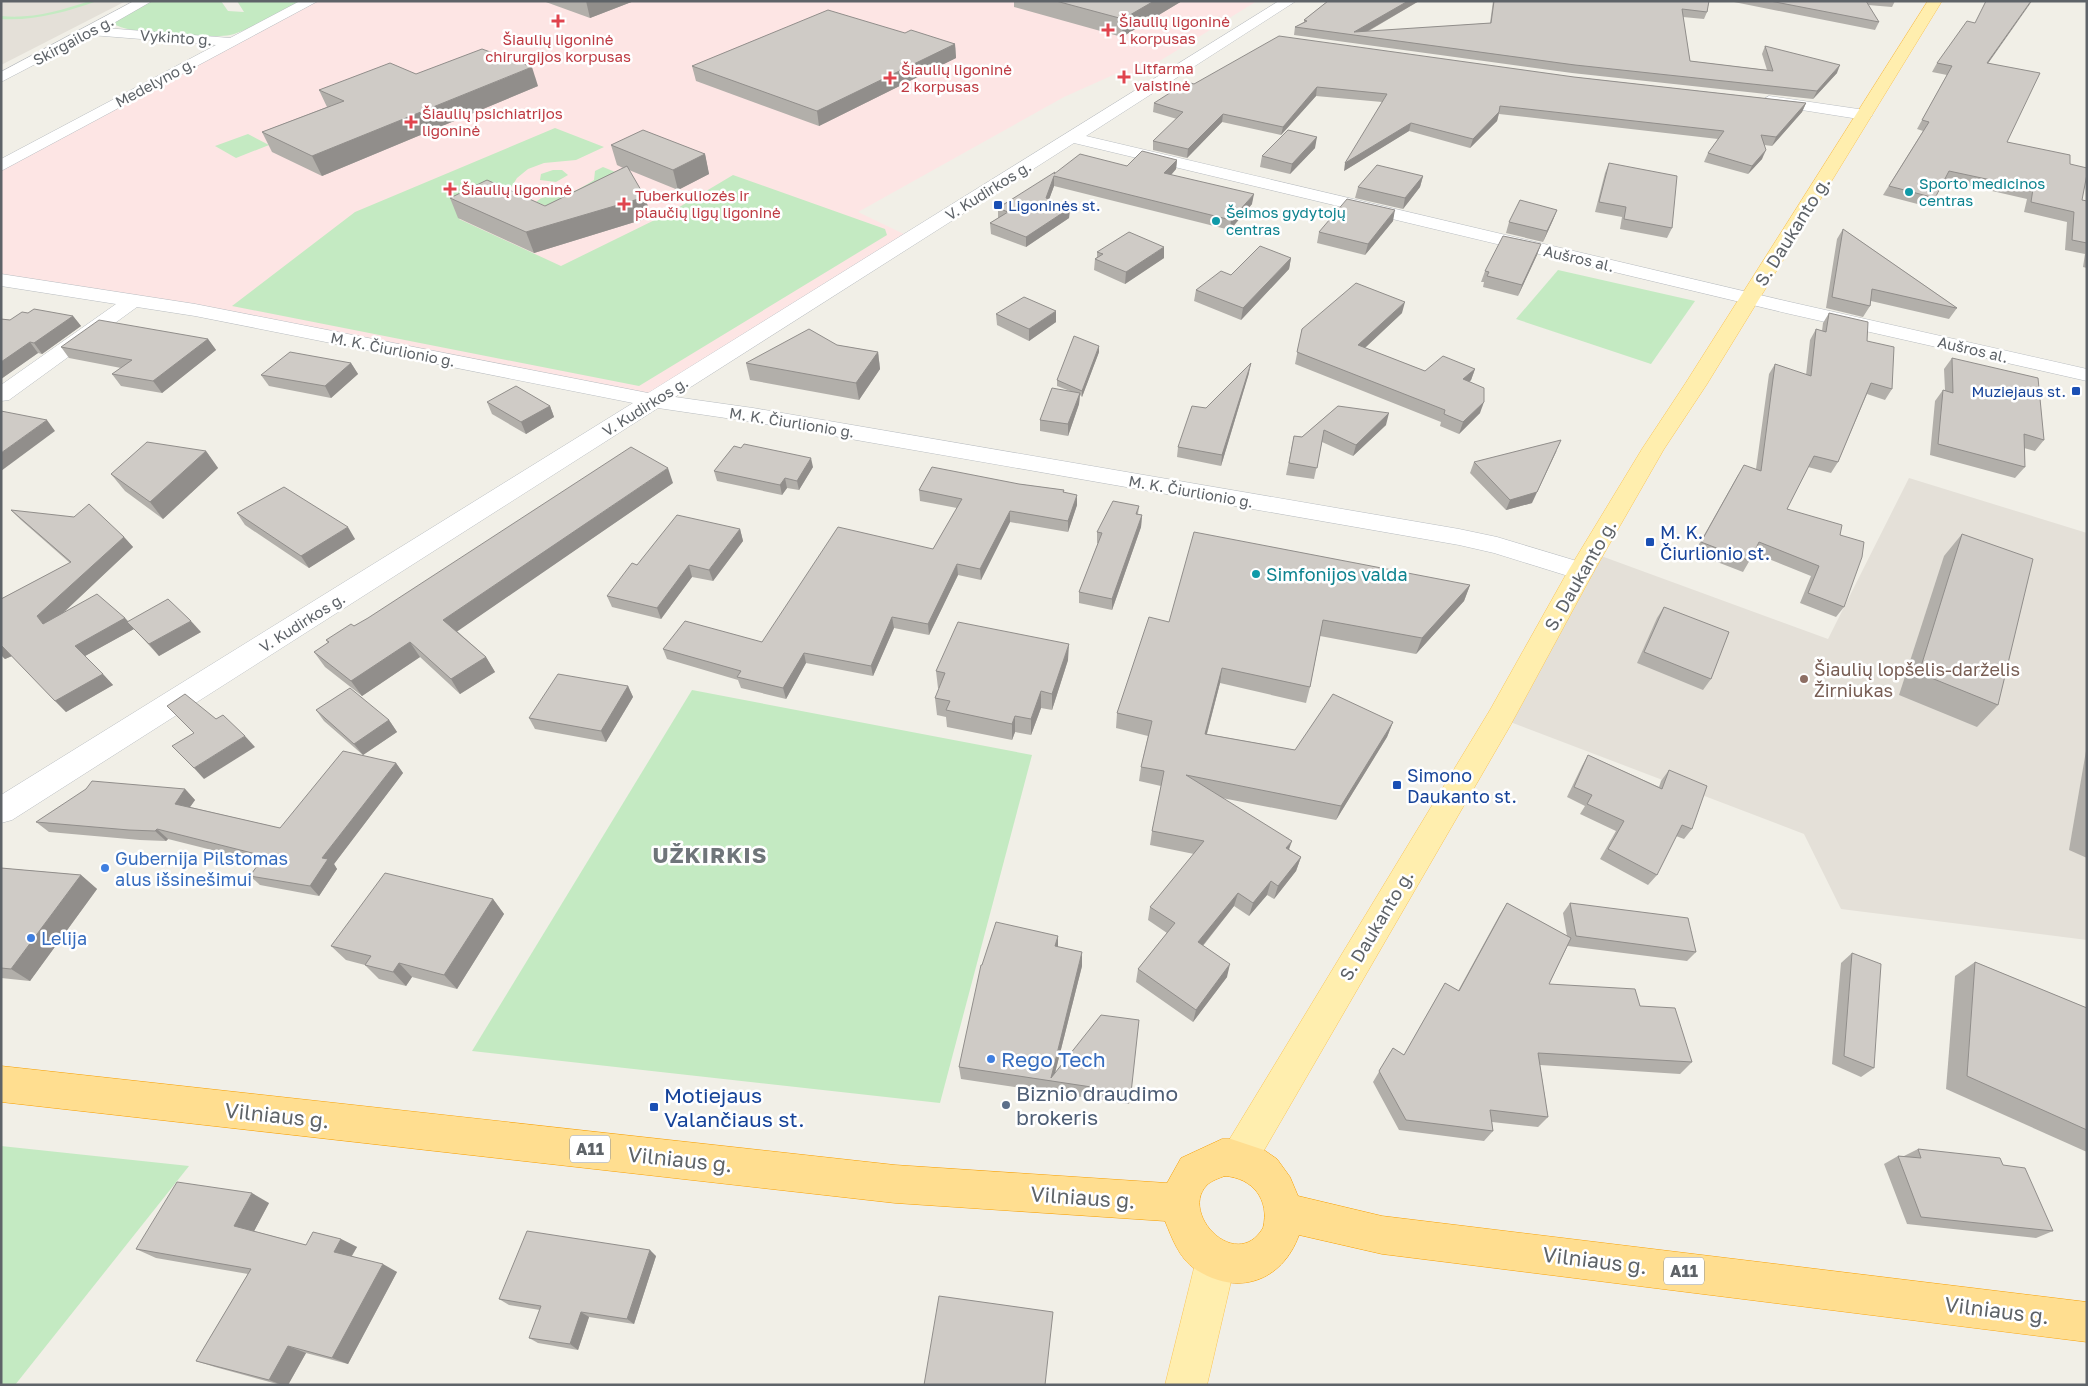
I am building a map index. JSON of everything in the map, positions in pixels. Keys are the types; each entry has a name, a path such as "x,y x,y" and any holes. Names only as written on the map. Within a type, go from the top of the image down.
{"highway":[{"name":"Vilniaus g.","path":"1,1084 895,1184 1180,1203"},
{"path":"1222,1157 1239,1158 1255,1165 1269,1177 1278,1193 1283,1212 1282,1229 1276,1244 1264,1256 1250,1263 1233,1264 1216,1260 1201,1250 1190,1237 1182,1220 1180,1203 1184,1186 1193,1171 1214,1159 1222,1157"},
{"name":"Vilniaus g.","path":"1283,1212 1382,1235 1734,1276 2087,1322"}],"main road":[{"name":"S. Daukanto g.","path":"1239,1158 1500,718 1580,571 1653,449 1750,298 1935,1"},
{"path":"1186,1385 1216,1260"}],"street":[{"name":"Skirgailos g.","path":"1,78 145,1"},
{"name":"Medelyno g.","path":"1,166 311,1"},
{"name":"V. Kudirkos g.","path":"1,811 654,401 910,237 1072,138 1289,1"},
{"name":"Vykinto g.","path":"90,31 232,42"},
{"path":"1239,33 1257,37"},
{"path":"1750,99 1830,108 1865,115"},
{"name":"Aušros al.","path":"1072,138 1750,298 2087,375"},
{"name":"M. K. Čiurlionio g.","path":"1,280 133,302 196,310 654,401 753,415 1459,537 1497,545 1580,571"},
{"path":"1,395 133,302"}],"shaded area":[{"path":"1,1 126,1 1,65"},
{"name":"Šiaulių ligoninė","path":"311,1 1257,1 1137,75 1122,71 1064,97 858,212 910,237 654,401 1,280 1,166"},
{"name":"Šiaulių lopšelis-darželis Žirniukas","path":"1909,478 2087,533 2087,940 1841,909 1804,834 1500,718 1593,553 1828,639"}],"green space":[{"path":"89,1 97,1 50,15 26,19 1,19 1,16 12,17 46,13"},
{"path":"152,1 221,1 228,11 244,12 237,1 301,1 251,27 225,36 151,33 120,27 113,23"},
{"path":"555,128 604,147 576,160 544,163 528,169 517,178 507,194 459,219 561,266 671,212 733,175 885,229 887,235 639,386 232,306 355,212"},
{"path":"248,134 269,145 236,158 215,146"},
{"path":"603,167 630,178 563,212 536,202 547,196 569,193 579,189 594,180 595,171"},
{"path":"553,170 562,170 568,175 556,182 540,180 541,174"},
{"path":"1558,270 1695,301 1651,364 1516,319"},
{"path":"692,690 1032,755 940,1103 472,1051"},
{"path":"1,1146 189,1166 15,1385 1,1385"}],"building":[{"path":"1056,1 1154,1 1123,19"},
{"path":"1328,1 1408,1 1354,32 1491,23 1494,1 1709,1 1707,12 1682,9 1690,61 1773,71 1765,46 1840,65 1817,91 1575,65 1295,27 1307,21 1304,20"},
{"path":"1770,1 1866,1 1879,22"},
{"path":"1986,1 2031,1 1987,63 2040,73 2007,142 2070,155 2070,164 2087,168 2082,200 2087,201 2087,243 2072,240 2074,212 2031,202 2033,189 1949,171 1935,198 1889,186 1929,122 1922,120 1952,66 1937,63 1967,21 1975,23"},
{"path":"828,10 905,33 911,30 955,44 817,111 692,66"},
{"path":"1279,36 1574,77 1806,103 1776,137 1761,135 1766,150 1752,166 1708,153 1724,131 1500,106 1499,112 1473,139 1411,123 1345,163 1387,94 1317,87 1283,127 1223,114 1188,149 1153,141 1183,112 1154,103 1187,82 1194,84"},
{"path":"482,49 532,67 312,156 262,132 344,101 319,90 390,63 416,74"},
{"path":"643,130 705,154 673,170 611,145"},
{"path":"1288,130 1317,137 1292,164 1262,156"},
{"path":"1142,151 1177,160 1164,173 1254,194 1231,220 1054,176 1046,198 1070,208 1026,237 990,223 1008,212 998,208 1055,172 1054,174 1080,154 1127,166"},
{"path":"1609,163 1677,176 1672,228 1624,219 1626,207 1599,202"},
{"path":"1377,165 1423,176 1405,198 1358,187"},
{"path":"627,166 645,197 526,232 450,198 487,180 545,206"},
{"path":"1347,199 1395,210 1368,244 1319,232"},
{"path":"1520,200 1557,210 1547,231 1509,222"},
{"path":"1843,229 1957,308 1872,289 1870,306 1832,297"},
{"path":"1129,232 1164,247 1126,272 1095,259 1103,254 1097,252"},
{"path":"1503,236 1541,244 1522,285 1487,276 1489,272 1485,271"},
{"path":"1260,246 1291,258 1243,308 1196,290 1221,271 1231,275"},
{"path":"1356,283 1405,302 1358,345 1425,371 1443,356 1475,369 1463,379 1484,388 1484,402 1463,422 1444,414 1445,410 1297,352 1302,329"},
{"path":"1024,297 1056,311 1029,329 996,314"},
{"path":"34,309 73,316 34,343 30,342 1,362 1,319 10,320 22,312 28,313"},
{"path":"1829,313 1868,322 1867,341 1894,347 1892,389 1871,383 1838,462 1814,456 1787,509 1842,525 1840,535 1864,542 1862,557 1844,607 1808,593 1819,566 1759,542 1750,561 1701,542 1744,465 1761,471 1775,364 1811,376 1816,329 1826,332"},
{"path":"99,320 208,339 153,381 112,374 132,360 61,347"},
{"path":"809,329 837,345 878,352 856,383 746,363"},
{"path":"1074,336 1099,346 1082,391 1057,380"},
{"path":"290,352 351,363 325,386 261,375"},
{"path":"1952,358 2038,378 2044,440 2024,434 2025,467 1938,444 1943,390 1953,393"},
{"path":"1251,363 1222,455 1178,447 1192,406 1206,408"},
{"path":"516,386 550,406 521,422 487,402"},
{"path":"1052,388 1080,393 1068,424 1040,420"},
{"path":"1338,406 1389,413 1356,445 1324,430 1317,468 1289,463 1294,436 1302,437"},
{"path":"1,411 47,420 1,453"},
{"path":"1561,440 1537,492 1510,500 1474,462"},
{"path":"147,442 206,451 150,502 111,474"},
{"path":"744,444 811,458 797,481 785,478 780,485 714,471 734,446 741,448"},
{"path":"631,447 668,468 443,620 486,657 451,679 410,642 351,681 314,652 329,642 326,640 351,624 354,626 368,618"},
{"path":"932,467 1019,484 1064,490 1063,492 1077,495 1068,521 1010,511 980,569 957,564 928,624 892,617 871,666 804,653 783,688 737,677 741,671 663,649 685,621 762,642 838,527 933,549 962,499 919,490"},
{"path":"284,487 348,527 301,556 237,513"},
{"path":"1113,501 1139,506 1136,514 1142,515 1112,599 1079,592 1102,533 1097,532"},
{"path":"89,504 124,537 37,616 43,624 97,594 125,618 75,646 103,674 55,701 1,645 1,599 71,562 11,510 74,517"},
{"path":"677,515 740,529 709,570 689,565 657,608 607,596 632,563 637,565"},
{"path":"1194,532 1470,585 1422,638 1323,620 1310,687 1222,668 1205,734 1295,750 1333,694 1393,722 1341,806 1186,775 1292,841 1286,848 1301,857 1278,886 1271,881 1253,903 1238,893 1198,942 1230,964 1196,1010 1138,969 1175,923 1150,907 1204,841 1152,831 1164,771 1141,767 1152,721 1117,713 1149,617 1169,622"},
{"path":"1962,534 2033,559 1998,705 1919,673"},
{"path":"168,599 191,621 149,644 127,622"},
{"path":"1664,607 1729,632 1711,679 1644,652"},
{"path":"958,622 1069,644 1052,694 1041,691 1031,719 1015,716 1012,724 946,710 950,701 935,698 945,673 936,671"},
{"path":"558,674 628,686 601,731 529,718"},
{"path":"350,688 389,720 354,744 316,710"},
{"path":"185,694 216,719 223,715 245,736 194,768 172,746 194,733 167,706"},
{"path":"343,751 396,763 322,858 328,859 310,886 250,876 264,856 157,829 155,831 129,830 36,822 86,789 92,781 185,789 175,804 280,828"},
{"path":"1588,755 1662,789 1669,770 1707,786 1692,829 1682,825 1657,875 1608,849 1624,821 1587,804 1592,795 1574,787"},
{"path":"1,868 81,875 11,969 1,968"},
{"path":"385,873 493,899 444,975 399,963 393,972 365,965 371,956 331,946"},
{"path":"1507,903 1571,938 1549,984 1635,989 1640,1006 1675,1008 1692,1062 1538,1053 1548,1117 1490,1110 1493,1131 1406,1120 1379,1071 1393,1048 1404,1055 1445,983 1459,991"},
{"path":"1570,903 1688,918 1696,952 1576,936"},
{"path":"996,922 1058,936 1055,946 1082,952 1051,1078 1101,1015 1139,1020 1131,1093 959,1067 981,965"},
{"path":"1852,953 1881,964 1874,1068 1844,1056"},
{"path":"1975,962 2087,1008 2087,1130 1967,1076"},
{"path":"1918,1149 2000,1158 2003,1165 2025,1168 2053,1231 1921,1217 1898,1156 1921,1158"},
{"path":"177,1182 252,1193 234,1226 306,1245 313,1232 341,1239 334,1252 383,1264 332,1358 288,1346 269,1380 196,1361 251,1269 136,1249"},
{"path":"527,1231 650,1250 627,1319 581,1312 570,1344 529,1338 541,1306 499,1299"},
{"path":"939,1296 1053,1312 1045,1385 924,1385"}],"place":[{"name":"Šiaulių ligoninė chirurgijos korpusas","path":"558,21"},
{"name":"Šiaulių ligoninė 1 korpusas","path":"1108,30"},
{"name":"Litfarma vaistinė","path":"1124,77"},
{"name":"Šiaulių ligoninė 2 korpusas","path":"890,78"},
{"name":"Šiaulių psichiatrijos ligoninė","path":"411,122"},
{"name":"Šiaulių ligoninė","path":"450,189"},
{"name":"Sporto medicinos centras","path":"1909,192"},
{"name":"Tuberkuliozės ir plaučių ligų ligoninė","path":"624,204"},
{"name":"Ligoninės st.","path":"998,205"},
{"name":"Šeimos gydytojų centras","path":"1216,221"},
{"name":"Muziejaus st.","path":"2076,391"},
{"name":"M. K. Čiurlionio st.","path":"1650,542"},
{"name":"Simfonijos valda","path":"1256,574"},
{"name":"Šiaulių lopšelis-darželis Žirniukas","path":"1804,679"},
{"name":"Simono Daukanto st.","path":"1397,785"},
{"name":"Gubernija Pilstomas alus išsinešimui","path":"105,868"},
{"name":"Lelija","path":"31,938"},
{"name":"Rego Tech","path":"991,1059"},
{"name":"Biznio draudimo brokeris","path":"1006,1105"},
{"name":"Motiejaus Valančiaus st.","path":"654,1107"}],"district":[{"name":"UŽKIRKIS","path":"710,854"}]}
